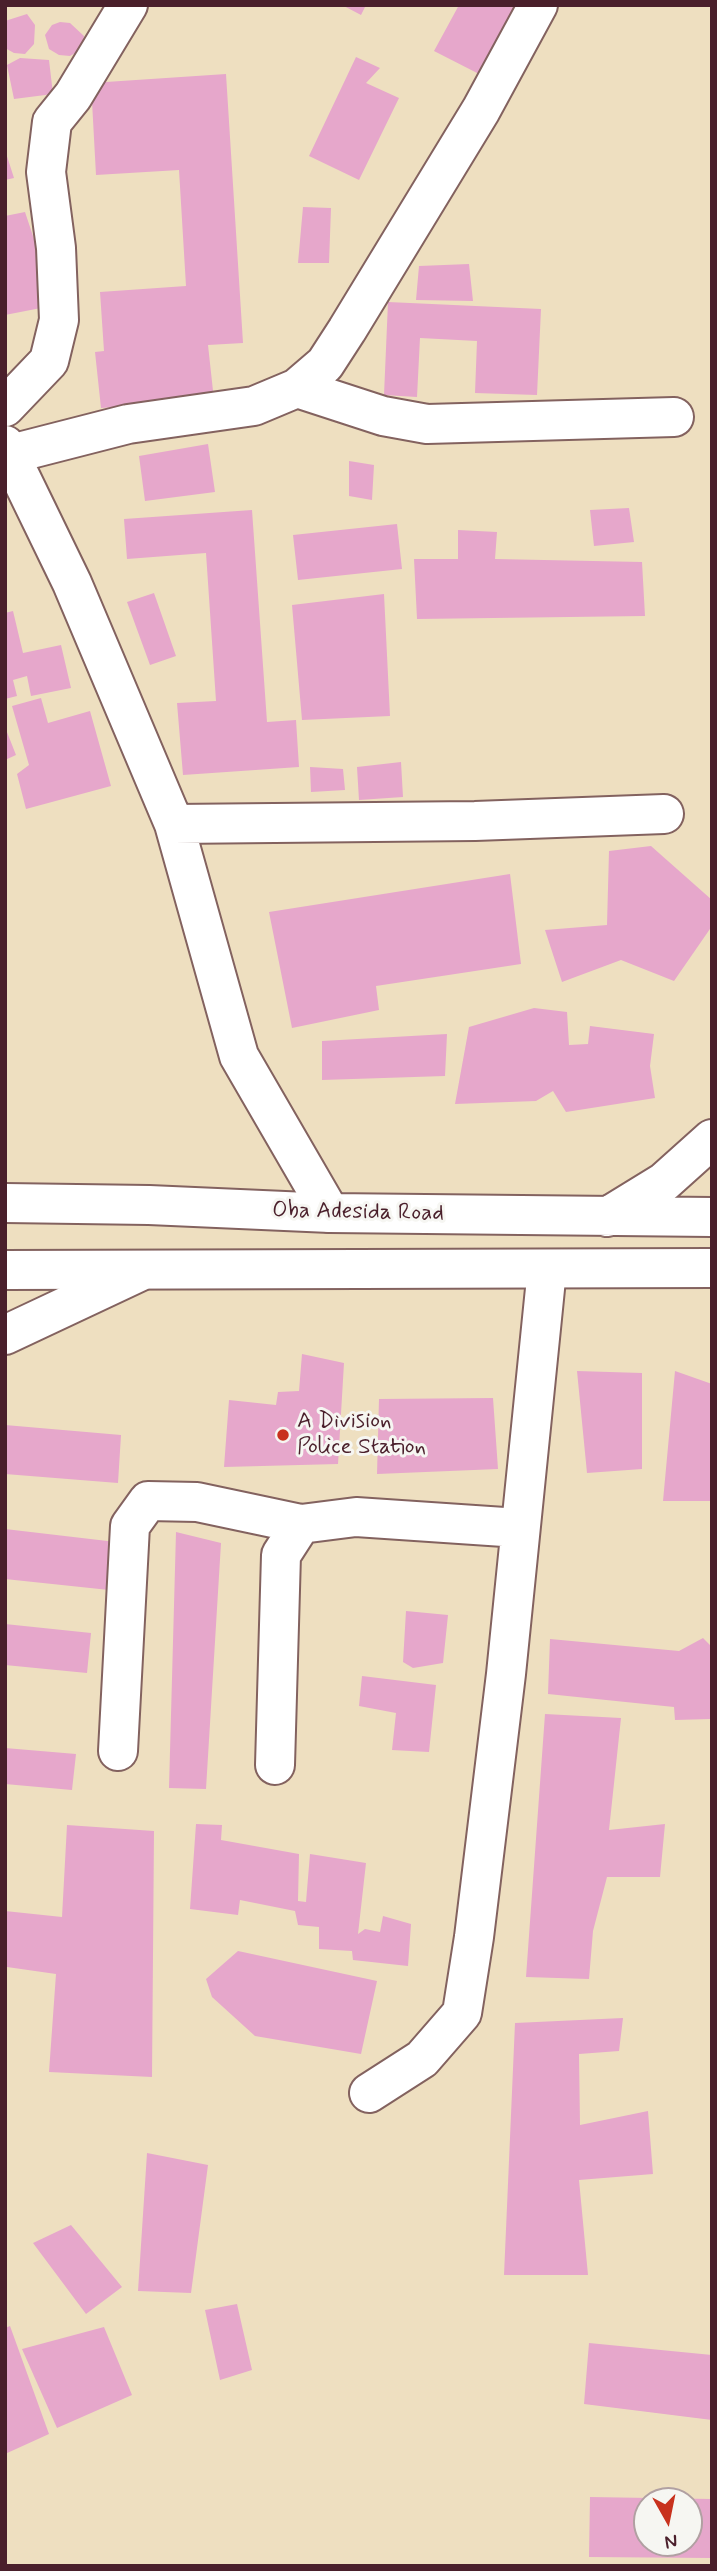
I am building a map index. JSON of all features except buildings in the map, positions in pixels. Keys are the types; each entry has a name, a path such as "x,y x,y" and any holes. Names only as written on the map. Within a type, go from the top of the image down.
{"street":[{"path":"5,407 49,361 59,320 56,248 46,172 52,122 73,96 128,5"},
{"path":"330,1213 239,1056 174,824 72,583 8,450 128,424 254,406 297,388 325,364 347,330 481,110 538,5"},
{"path":"297,388 383,416 427,424 674,417"},
{"path":"174,824 475,821 664,814"},
{"path":"606,1217 664,1182 712,1139"},
{"name":"Oba Adesida Road","path":"5,1203 149,1205 330,1213 712,1217"},
{"path":"5,1270 139,1272 712,1268"},
{"path":"369,2093 422,2059 462,2013 474,1937 506,1674 547,1269"},
{"path":"5,1335 139,1272"},
{"path":"118,1751 130,1526 148,1501 197,1502 301,1524 356,1517 519,1528"},
{"path":"275,1765 281,1555 301,1524"}],"place":[{"name":"A Division Police Station","path":"283,1435"}]}
